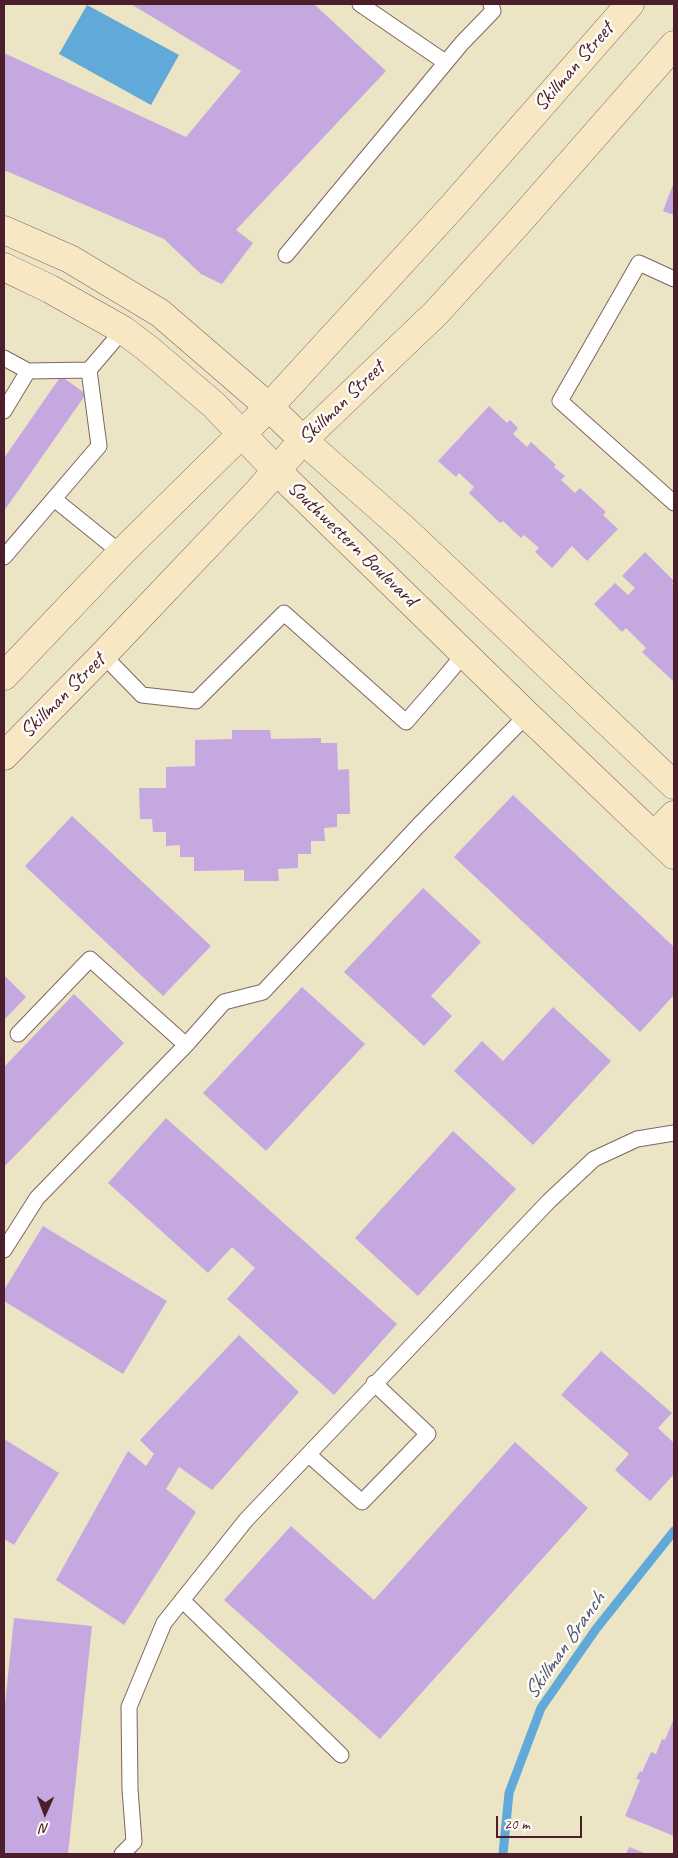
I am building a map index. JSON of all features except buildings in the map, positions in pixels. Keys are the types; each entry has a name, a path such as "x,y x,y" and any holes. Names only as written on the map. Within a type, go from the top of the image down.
{"main road":[{"name":"Skillman Street","path":"4,676 121,553 270,407 452,207 630,4"},
{"name":"Skillman Street","path":"4,756 103,655 303,440 436,313 517,224 674,44"},
{"name":"Southwestern Boulevard","path":"4,230 70,259 160,313 270,407 303,440 405,530 674,785"},
{"name":"Southwestern Boulevard","path":"4,267 50,289 123,330 214,405 276,470 465,652 527,715 674,855"},
{"path":"654,836 674,815"}],"lane":[{"path":"360,4 445,62"},
{"path":"286,255 445,62 493,11 491,4"},
{"path":"674,279 638,263 560,401 674,503"},
{"path":"4,358 28,372 89,370 123,330"},
{"path":"4,557 99,446 89,370"},
{"path":"4,411 28,372"},
{"path":"54,499 121,553"},
{"path":"103,655 142,694 196,701 284,613 406,722 446,677 465,652"},
{"path":"4,1250 37,1198 186,1045 224,1002 263,992 418,826 527,715"},
{"path":"18,1034 90,960 186,1045"},
{"path":"122,1854 134,1842 130,1790 129,1707 164,1623 246,1520 549,1200 594,1159 637,1139 674,1133"},
{"path":"309,1455 362,1502 428,1434 374,1383"},
{"path":"182,1600 341,1755"}],"water":[{"path":"87,5 179,55 151,105 59,54"}],"waterway":[{"name":"Skillman Branch","path":"503,1854 509,1793 541,1708 596,1629 674,1531"}]}
